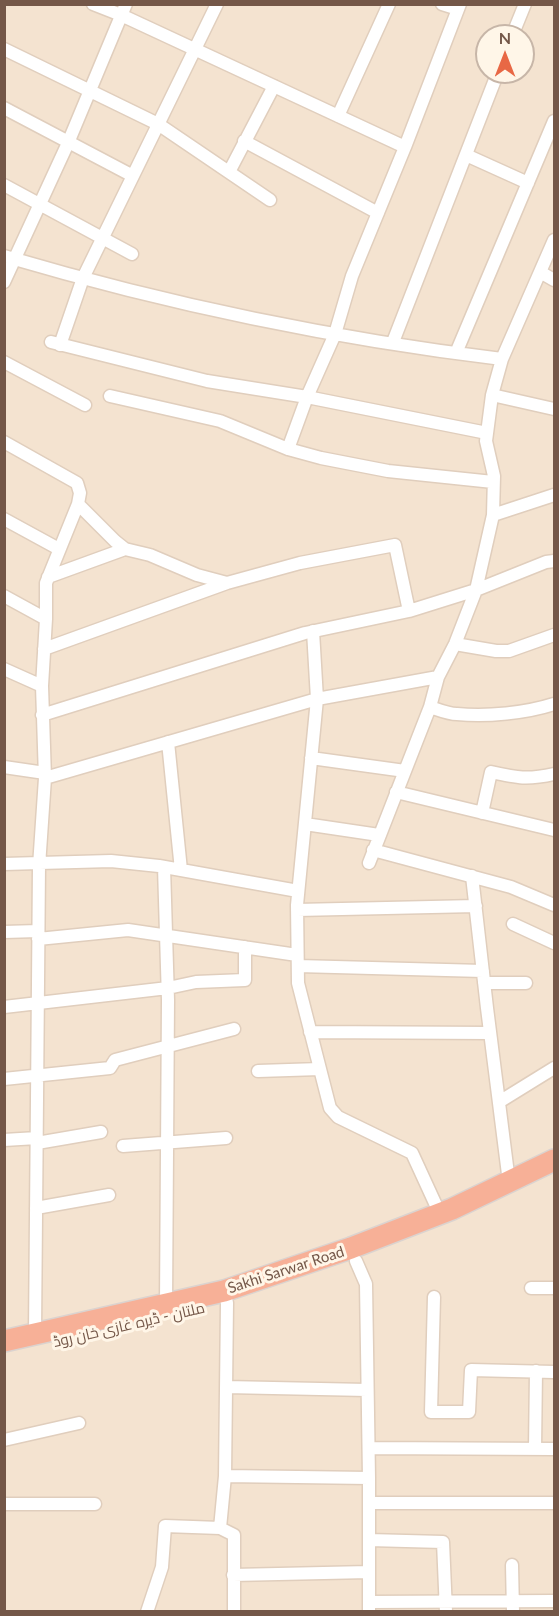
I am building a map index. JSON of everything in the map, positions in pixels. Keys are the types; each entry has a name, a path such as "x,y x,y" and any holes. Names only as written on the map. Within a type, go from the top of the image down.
{"highway":[{"name":"Sakhi Sarwar Road","path":"4,1341 166,1304 226,1297 440,1214 554,1165"},
{"name":"ملتان - ڈیرہ غازی خان روڈ","path":"4,1354 356,1261 476,1214 554,1165"}],"street":[{"path":"93,4 123,10 195,48 405,147"},
{"path":"217,4 83,278 56,344 207,381 307,397 487,434"},
{"path":"338,116 389,4"},
{"path":"288,449 307,397 335,334 352,276 459,7 442,4"},
{"path":"517,24 525,4"},
{"path":"4,282 10,257 39,204 68,143 123,10"},
{"path":"4,50 158,123 270,200"},
{"path":"393,342 493,84"},
{"path":"229,172 274,86"},
{"path":"4,108 133,176"},
{"path":"456,353 555,121"},
{"path":"244,141 378,213"},
{"path":"466,155 528,183"},
{"path":"4,185 132,254"},
{"path":"369,863 430,707 438,677 455,644 476,590 493,515 493,482 486,441 492,395 502,359 555,240"},
{"path":"10,257 204,309 335,334 502,359"},
{"path":"540,272 555,280"},
{"path":"4,362 85,405"},
{"path":"492,395 555,409"},
{"path":"110,396 220,421 288,449 388,471 493,482"},
{"path":"4,442 77,483 80,493 78,504 46,582 42,686 45,775 39,862 35,1333"},
{"path":"493,515 554,498"},
{"path":"78,504 125,549 150,555 197,575 227,583"},
{"path":"4,519 59,549"},
{"path":"44,649 227,583 300,563 395,545 409,611"},
{"path":"48,577 125,549"},
{"path":"42,715 313,631 409,611 476,590 546,562 555,561"},
{"path":"4,596 46,619"},
{"path":"313,631 317,699 298,891 298,983 330,1108 338,1117 412,1153 440,1214"},
{"path":"455,644 509,651 555,635"},
{"path":"4,669 42,686"},
{"path":"4,767 45,775 317,699 438,677"},
{"path":"430,707 456,714 477,714 521,712 555,704"},
{"path":"168,742 182,870"},
{"path":"311,758 405,771"},
{"path":"482,813 491,772 521,779 555,774"},
{"path":"396,792 555,830"},
{"path":"305,824 379,835"},
{"path":"373,850 511,887 555,904"},
{"path":"4,864 111,861 164,867 298,891"},
{"path":"164,867 168,988 166,1304"},
{"path":"472,876 510,1182"},
{"path":"297,910 476,906"},
{"path":"513,924 555,943"},
{"path":"4,932 38,935 128,930 245,947 298,961 483,977 526,983"},
{"path":"4,1007 168,988 196,982 245,980 245,947"},
{"path":"4,1079 110,1068 116,1060 234,1029"},
{"path":"310,1032 490,1033"},
{"path":"258,1071 320,1068"},
{"path":"499,1102 555,1068"},
{"path":"4,1140 37,1141 101,1132"},
{"path":"123,1146 226,1138"},
{"path":"36,1208 109,1195"},
{"path":"356,1261 366,1284 369,1607 513,1606 555,1601"},
{"path":"531,1288 555,1288"},
{"path":"220,1528 225,1476 226,1297"},
{"path":"434,1297 431,1412 470,1412 471,1370 555,1371"},
{"path":"535,1449 536,1371"},
{"path":"226,1387 368,1390"},
{"path":"4,1440 80,1423"},
{"path":"369,1448 555,1449"},
{"path":"225,1476 369,1478"},
{"path":"369,1503 555,1503"},
{"path":"4,1504 95,1504"},
{"path":"147,1611 162,1567 165,1526 220,1528 234,1535 234,1611"},
{"path":"369,1540 443,1542 446,1607"},
{"path":"512,1565 513,1606"},
{"path":"233,1575 369,1572"}],"shaded area":[{"path":"5,5 554,5 554,1611 5,1611"}]}
